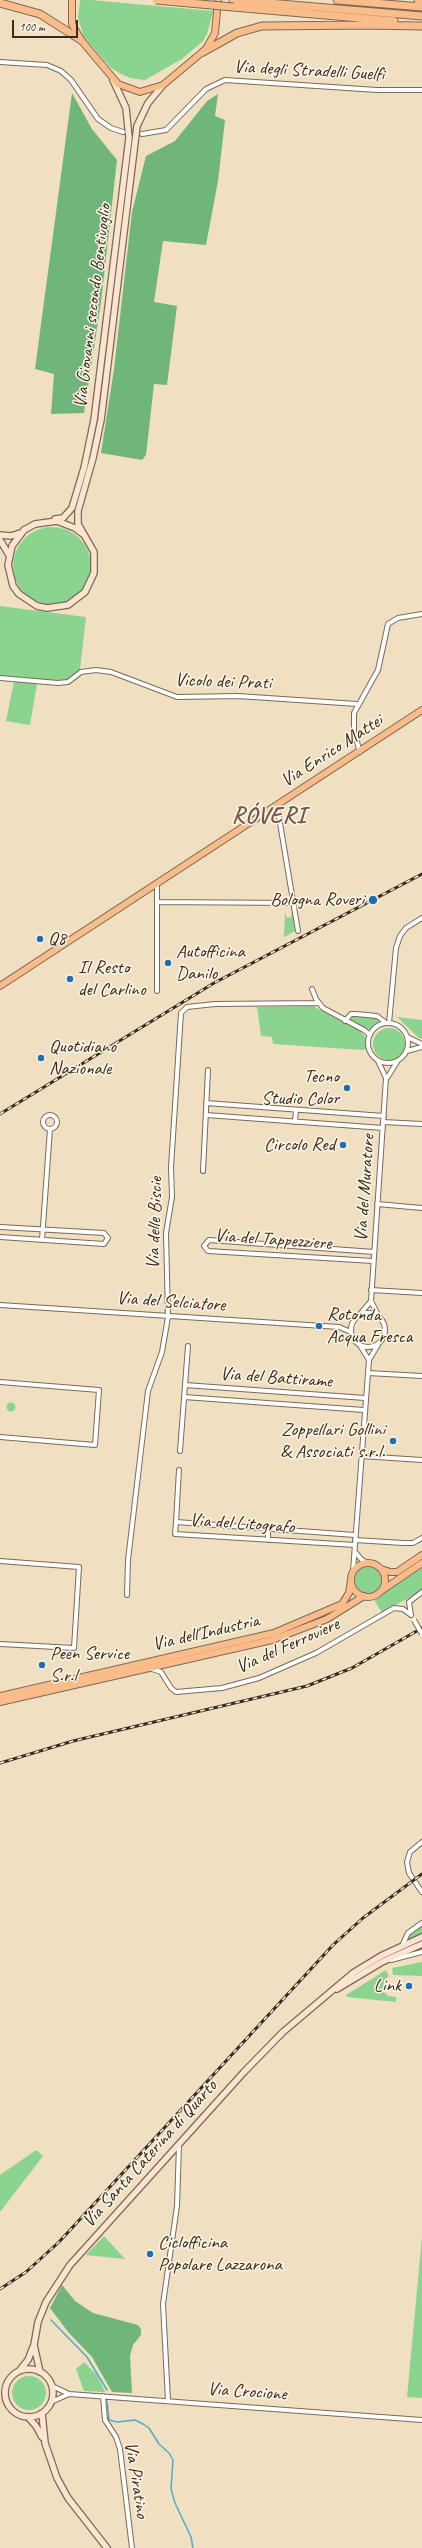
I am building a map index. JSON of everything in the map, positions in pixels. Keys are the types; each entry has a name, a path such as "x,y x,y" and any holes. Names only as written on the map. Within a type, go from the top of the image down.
{"highway":[{"path":"156,0 233,3 422,16"},
{"path":"337,0 422,7"},
{"path":"0,3 40,14 81,40"},
{"path":"233,3 422,23"},
{"path":"202,52 237,33 262,26 422,26"}],"main road":[{"path":"72,0 72,24 81,40 113,80 123,88 140,92 163,85 202,52 215,32 218,0"},
{"name":"Via Enrico Mattei","path":"0,986 360,752 422,710"},
{"path":"422,1556 398,1572 381,1569 368,1563 359,1565 353,1571 351,1580 353,1588 364,1596 373,1596 422,1563"},
{"path":"381,1569 384,1582 381,1590"},
{"name":"Via dell'Industria","path":"0,1696 274,1632 342,1604 349,1593 351,1580"},
{"name":"Via dell'Industria","path":"0,1702 249,1646 287,1635 339,1613 364,1596"}],"street":[{"path":"0,62 47,66 61,71 71,80 98,119 111,128 123,132"},
{"name":"Via Giovanni secondo Bentivoglio","path":"47,521 63,518 72,508 85,463 94,420 129,138 126,108 113,80"},
{"name":"Via degli Stradelli Guelfi","path":"142,134 156,133 166,130 206,89 225,80 377,90 422,90"},
{"name":"Via Giovanni secondo Bentivoglio","path":"83,534 78,524 78,511 94,458 101,420 137,126 148,103 163,85"},
{"path":"0,535 15,535 24,530 35,524 47,521 66,523 83,534 94,552 94,573 85,592 68,605 47,608 28,601 19,594 9,576 9,555 14,542 24,530"},
{"path":"0,540 9,555"},
{"path":"360,752 354,722 357,704 370,688 378,670 388,624 398,618 422,614"},
{"name":"Vicolo dei Prati","path":"0,678 58,683 68,682 81,672 96,670 111,672 177,696 238,696 357,704"},
{"path":"277,805 298,931"},
{"path":"157,884 157,991"},
{"path":"157,902 293,903"},
{"path":"388,1023 397,943 406,928 422,918"},
{"path":"312,989 319,1003 370,1035"},
{"name":"Via delle Biscie","path":"127,1595 128,1560 148,1391 162,1352 168,1316 165,1247 172,1197 171,1162 180,1013 187,1007 215,1004 319,1003"},
{"path":"345,1020 351,1014 377,1016 383,1018 388,1023 402,1029 407,1037 422,1046"},
{"path":"388,1023 376,1028 370,1035 369,1049 378,1060 388,1063 399,1060"},
{"path":"406,1052 407,1037"},
{"path":"386,1078 406,1052 422,1046"},
{"name":"Via del Muratore","path":"378,1060 386,1078 371,1290 371,1301 378,1315"},
{"path":"203,1171 208,1070"},
{"path":"206,1103 384,1116"},
{"path":"295,1122 296,1110"},
{"path":"206,1115 383,1128"},
{"path":"383,1122 422,1124"},
{"path":"42,1240 50,1129"},
{"path":"377,1204 422,1208"},
{"path":"0,1227 104,1233 108,1238 104,1244 0,1237"},
{"name":"Via del Tappezziere","path":"373,1261 208,1251 204,1246 209,1240 374,1252"},
{"path":"288,1256 290,1246"},
{"path":"371,1290 422,1294"},
{"path":"369,1360 360,1346 355,1342 351,1332 352,1323 371,1301"},
{"name":"Via del Selciatore","path":"0,1305 340,1327 351,1332"},
{"path":"353,1571 364,1410 369,1360 382,1341 386,1330 382,1319 378,1315 369,1313 360,1315"},
{"name":"Via del Selciatore","path":"340,1327 352,1323"},
{"path":"360,1346 366,1348 378,1345"},
{"path":"180,1451 188,1346"},
{"path":"368,1372 422,1376"},
{"path":"0,1382 99,1390 95,1445 0,1437"},
{"name":"Via del Battirame","path":"185,1385 365,1398"},
{"name":"Via del Battirame","path":"184,1397 364,1410"},
{"path":"361,1456 422,1460"},
{"path":"176,1522 179,1470"},
{"name":"Via del Litografo","path":"354,1545 175,1534 176,1522 355,1535"},
{"path":"268,1529 268,1540"},
{"path":"355,1540 413,1543 422,1538"},
{"path":"355,1552 362,1560 368,1563"},
{"path":"0,1561 79,1567 74,1648 0,1644"},
{"path":"422,1592 409,1602 411,1615 422,1634"},
{"name":"Via del Ferroviere","path":"149,1669 161,1672 171,1688 176,1692 222,1688 259,1678 316,1653 394,1608 403,1609 411,1615"},
{"path":"422,1842 410,1852 407,1862 410,1873 422,1892"},
{"path":"402,1946 408,1934 422,1922"},
{"name":"Via Santa Caterina di Quarto","path":"19,2371 28,2360 34,2345 38,2322 46,2302 59,2280 179,2144 264,2051 352,1973 422,1937"},
{"name":"Via Santa Caterina di Quarto","path":"317,2003 382,1962 422,1944"},
{"path":"382,1962 422,1952"},
{"path":"168,2401 163,2304 176,2206 176,2158 179,2144"},
{"name":"Via Santa Caterina di Quarto","path":"34,2345 40,2372"},
{"path":"0,2387 6,2384 12,2376 19,2371 30,2369 40,2372 52,2386 51,2402 42,2413 28,2417"},
{"path":"6,2384 6,2402"},
{"name":"Via Crocione","path":"52,2386 69,2394 422,2420"},
{"name":"Via Crocione","path":"51,2402 69,2394"},
{"name":"Via Piratino","path":"103,2396 105,2420 116,2437 120,2449 132,2548"},
{"path":"0,2399 6,2402 14,2412 28,2417 36,2426 45,2443 57,2478 68,2498 107,2548"},
{"path":"42,2413 45,2443"}],"green space":[{"path":"80,0 213,11 207,34 203,41 182,59 145,80 130,78 110,67 84,37 78,18"},
{"path":"72,93 92,129 117,160 101,302 84,413 51,414 54,374 35,369"},
{"path":"218,94 215,116 225,120 218,181 206,245 163,241 154,302 177,306 167,385 154,384 146,455 142,460 101,453 114,369 132,212 146,156 175,141 207,101"},
{"path":"52,527 67,530 80,538 88,551 91,566 88,581 80,594 67,602 52,605 37,602 24,594 16,581 13,566 16,551 24,538 37,530"},
{"path":"0,606 86,617 79,678 69,683 37,684 30,725 6,721 14,681 0,680"},
{"path":"292,911 295,931 284,937 285,912 287,918 291,917"},
{"path":"313,1006 360,1031 366,1038 367,1048 363,1050 273,1044 272,1037 261,1036 257,1007"},
{"path":"352,1015 377,1018 381,1022 370,1030 351,1021"},
{"path":"397,1017 422,1020 422,1039 419,1038"},
{"path":"386,1028 392,1028 402,1035 405,1044 404,1050 398,1057 392,1060 386,1060 376,1053 373,1047 373,1041 380,1031"},
{"path":"9,1403 13,1403 15,1407 13,1411 9,1411 7,1409 7,1405"},
{"path":"368,1567 377,1571 381,1580 377,1589 368,1593 359,1589 355,1580 359,1571"},
{"path":"422,1567 422,1590 382,1613 374,1600"},
{"path":"422,1925 422,1935 406,1941 410,1934"},
{"path":"422,1962 422,1976 393,1975 392,1968"},
{"path":"386,1970 389,1976 384,1980 383,1991 388,1996 396,1997 396,2002 347,1997 346,1995"},
{"path":"36,2150 43,2156 0,2212 0,2175"},
{"path":"104,2236 125,2259 86,2255"},
{"path":"422,2237 422,2398 407,2397"},
{"path":"62,2285 75,2301 93,2313 138,2325 141,2329 141,2335 133,2345 130,2356 132,2393 112,2392 92,2357 69,2333 50,2308"},
{"path":"84,2362 97,2375 105,2392 84,2391 76,2369"},
{"path":"26,2376 32,2376 36,2377 43,2383 46,2393 45,2400 39,2407 32,2410 26,2410 22,2409 15,2403 12,2396 12,2390 13,2386 19,2379"}],"waterway":[{"path":"51,2320 87,2357 107,2390"},
{"path":"107,2401 109,2420 117,2422 135,2420 143,2424 149,2428 159,2444 169,2453 173,2460 171,2489 175,2503 191,2537 193,2548"}],"tunnel":[{"path":"123,132 142,134"}],"railway":[{"path":"0,1114 214,983 422,874"},
{"path":"0,1763 73,1741 307,1686 352,1668 422,1628"},
{"path":"0,2289 26,2272 59,2242 333,1945 363,1918 422,1874"}],"place":[{"name":"Bologna Roveri","path":"373,900"},
{"name":"Q8","path":"40,939"},
{"name":"Autofficina Danilo","path":"168,963"},
{"name":"Il Resto del Carlino","path":"70,979"},
{"name":"Quotidiano Nazionale","path":"41,1058"},
{"name":"Tecno Studio Color","path":"347,1088"},
{"name":"Circolo Red","path":"343,1145"},
{"name":"Rotonda Acqua Fresca","path":"319,1326"},
{"name":"Zoppellari Gollini & Associati s.r.l.","path":"393,1441"},
{"name":"Peen Service S.r.l","path":"42,1665"},
{"name":"Link","path":"409,1986"},
{"name":"Ciclofficina Popolare Lazzarona","path":"150,2254"}],"district":[{"name":"RÓVERI","path":"269,817"}]}
